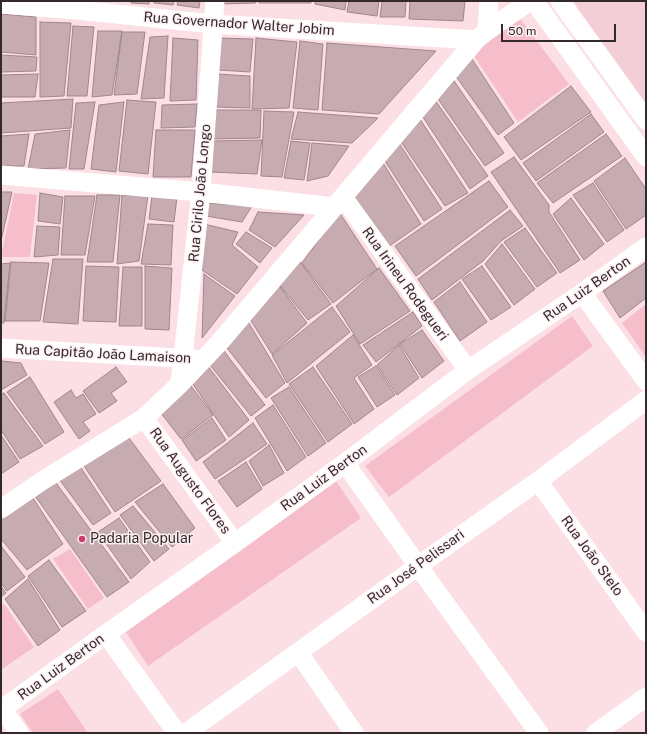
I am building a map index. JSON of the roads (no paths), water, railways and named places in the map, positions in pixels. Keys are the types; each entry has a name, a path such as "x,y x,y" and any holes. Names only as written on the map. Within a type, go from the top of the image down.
{"street":[{"name":"Rua Cirilo João Longo","path":"180,384 201,192 215,1"},
{"path":"482,36 489,1"},
{"path":"1,509 144,418 180,384 219,343 338,202 482,36 530,1"},
{"path":"534,1 646,157"},
{"path":"560,1 646,120"},
{"name":"Rua Governador Walter Jobim","path":"1,4 78,5 213,24 482,36"},
{"path":"1,175 338,202"},
{"name":"Rua Irineu Rodegueri","path":"338,202 468,370"},
{"name":"Rua Luiz Berton","path":"2,708 235,543 345,463 468,370 582,293 646,247"},
{"path":"582,293 646,381"},
{"name":"Rua Capitão João Lamaison","path":"1,348 204,359"},
{"name":"Rua José Pelissari","path":"186,733 538,481 646,400"},
{"name":"Rua Augusto Flores","path":"144,418 235,543"},
{"path":"345,463 539,733"},
{"name":"Rua João Stelo","path":"538,481 646,632"},
{"path":"106,634 177,733"},
{"path":"298,652 354,733"},
{"path":"596,733 646,697"},
{"path":"2,708 19,733"}],"place":[{"name":"Padaria Popular","path":"82,539"}]}
